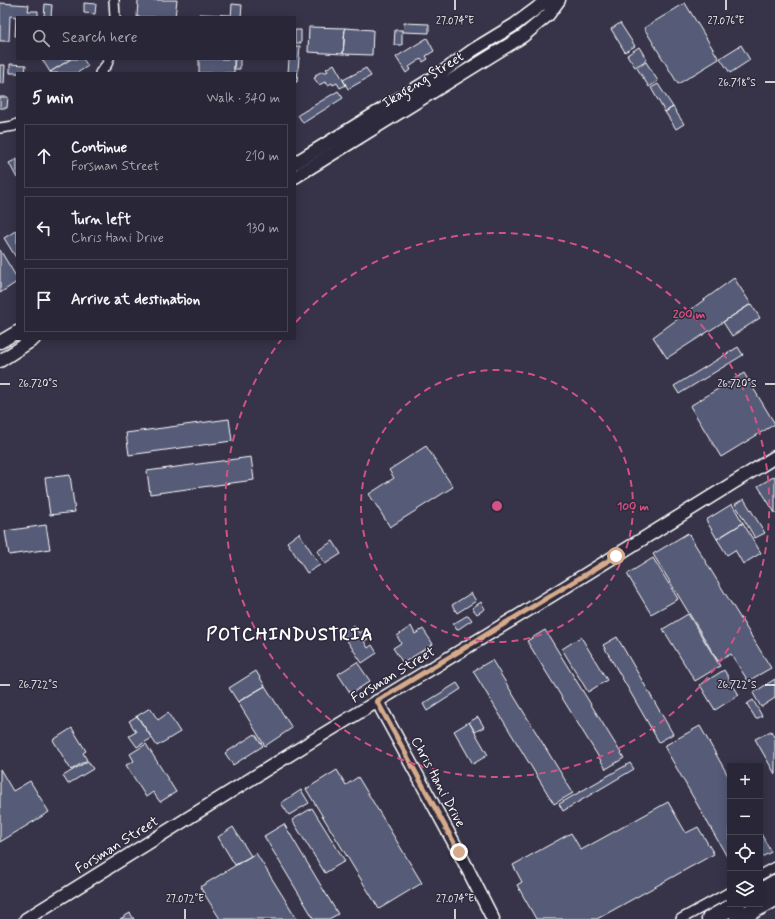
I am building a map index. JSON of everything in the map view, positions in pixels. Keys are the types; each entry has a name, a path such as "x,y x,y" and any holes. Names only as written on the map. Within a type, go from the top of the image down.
{"highway":[{"path":"763,890 775,884"},
{"path":"738,919 775,898"},
{"path":"710,919 732,907"}],"street":[{"path":"114,0 115,16"},
{"name":"Ikageng Street","path":"296,162 514,25 546,0"},
{"name":"Ikageng Street","path":"296,176 523,36 548,15 560,0"},
{"path":"101,72 109,60"},
{"path":"0,128 16,125"},
{"path":"0,342 16,333"},
{"path":"0,361 32,340"},
{"name":"Forsman Street","path":"26,919 377,701 542,602 775,457"},
{"name":"Chris Hani Drive","path":"377,701 459,852 493,919"},
{"path":"763,873 775,867"},
{"path":"681,919 727,894"}],"building":[{"path":"138,0 177,0 175,16 137,16"},
{"path":"0,3 29,5 28,11 38,11 38,16 10,16 9,41 0,41"},
{"path":"84,3 96,4 95,14 84,13"},
{"path":"685,3 719,59 678,84 644,28"},
{"path":"45,4 52,5 51,16 44,16"},
{"path":"232,4 242,5 241,16 231,16"},
{"path":"199,14 230,15 230,16 199,16"},
{"path":"404,23 429,24 429,33 403,32"},
{"path":"620,23 635,46 625,52 611,29"},
{"path":"309,27 345,28 343,54 308,52"},
{"path":"345,28 373,30 372,55 343,54"},
{"path":"296,30 301,30 301,43 296,43"},
{"path":"395,30 402,30 402,45 394,45"},
{"path":"427,38 434,51 426,56 428,59 423,62 421,59 409,67 411,69 406,73 396,57"},
{"path":"741,45 750,60 730,73 720,58"},
{"path":"296,46 300,46 297,82 296,72 288,72 289,60 296,60"},
{"path":"639,47 647,60 635,67 627,55"},
{"path":"43,60 69,60 50,72"},
{"path":"69,60 84,60 88,66 79,72 50,72"},
{"path":"199,60 234,60 234,72 199,72"},
{"path":"235,60 240,60 240,69 234,69"},
{"path":"646,62 658,81 649,87 637,68"},
{"path":"10,64 26,65 25,72 10,73"},
{"path":"334,64 346,85 340,88 337,83 328,85 325,82 319,85 314,78 316,77 315,75 323,71 324,73 328,71 326,69"},
{"path":"0,65 5,65 4,84 0,83"},
{"path":"366,68 371,76 348,89 343,80"},
{"path":"658,84 673,107 665,112 651,88"},
{"path":"338,91 343,98 303,123 298,115"},
{"path":"0,97 8,97 7,108 0,108"},
{"path":"673,107 684,124 676,129 665,112"},
{"path":"16,160 16,176 9,163"},
{"path":"16,231 16,257 4,238"},
{"path":"0,250 16,276 16,283 0,293"},
{"path":"734,278 751,304 667,358 653,337"},
{"path":"751,304 760,318 732,336 723,322"},
{"path":"738,347 743,355 679,394 674,386"},
{"path":"744,373 775,424 721,457 690,406"},
{"path":"229,419 232,441 129,455 126,433"},
{"path":"426,446 453,487 390,527 369,494 394,478 389,470"},
{"path":"251,457 254,480 150,494 147,471"},
{"path":"70,475 75,512 50,515 45,478"},
{"path":"775,476 775,513 758,486"},
{"path":"744,499 765,533 755,538 735,504"},
{"path":"732,504 743,523 717,539 706,520"},
{"path":"743,523 761,553 743,564 735,550 727,555 717,539"},
{"path":"46,525 50,549 9,555 5,531"},
{"path":"299,533 320,565 307,573 287,542"},
{"path":"688,533 771,668 748,681 731,654 718,661 653,554"},
{"path":"333,541 341,554 325,564 317,551"},
{"path":"653,558 678,599 651,614 627,574"},
{"path":"471,593 476,601 457,613 452,605"},
{"path":"481,602 485,609 477,614 472,608"},
{"path":"688,614 720,666 695,681 663,629"},
{"path":"468,615 472,620 457,630 453,624"},
{"path":"354,625 359,633 362,631 368,639 364,641 368,648 372,645 377,653 362,663 342,633"},
{"path":"411,626 415,634 423,629 433,644 403,663 393,648 401,643 397,636"},
{"path":"545,630 624,758 606,769 527,641"},
{"path":"581,637 607,680 588,692 562,649"},
{"path":"617,637 673,734 659,742 603,645"},
{"path":"492,660 573,793 554,804 473,671"},
{"path":"357,662 370,681 351,694 338,674"},
{"path":"724,670 739,695 715,710 700,685"},
{"path":"256,671 265,686 238,702 229,688"},
{"path":"775,679 775,698 761,707 753,693"},
{"path":"457,683 461,689 427,711 423,704"},
{"path":"265,686 292,728 265,746 238,702"},
{"path":"753,700 762,716 756,719 747,704"},
{"path":"150,708 158,720 168,713 180,732 157,746 137,716"},
{"path":"137,716 152,738 137,747 129,736 136,732 129,721"},
{"path":"478,717 484,727 475,732 469,722"},
{"path":"469,722 488,755 473,764 454,731"},
{"path":"700,726 727,774 727,857 664,746"},
{"path":"72,728 86,751 83,753 87,760 71,770 53,740"},
{"path":"771,731 775,739 775,774 755,739"},
{"path":"255,734 263,746 233,765 225,753"},
{"path":"146,744 176,792 160,802 153,792 146,797 126,765 134,761 130,754"},
{"path":"88,761 93,769 68,784 63,776"},
{"path":"630,763 634,769 563,811 559,804"},
{"path":"0,769 13,791 30,781 49,812 0,842"},
{"path":"337,770 346,785 358,777 422,883 379,909 306,789"},
{"path":"301,790 309,803 289,815 281,803"},
{"path":"668,802 686,833 698,827 714,854 597,919 536,919 517,885 522,882 513,865 571,833 581,850"},
{"path":"312,808 345,861 325,873 292,820"},
{"path":"284,824 338,914 329,919 314,919 264,836"},
{"path":"233,827 251,856 235,865 218,837"},
{"path":"763,837 771,852 763,856"},
{"path":"256,853 297,919 220,919 200,887"},
{"path":"130,913 134,919 120,919"}],"district":[{"name":"POTCHINDUSTRIA","path":"290,635"}],"route":[{"path":"459,852 377,701 616,556"}]}
